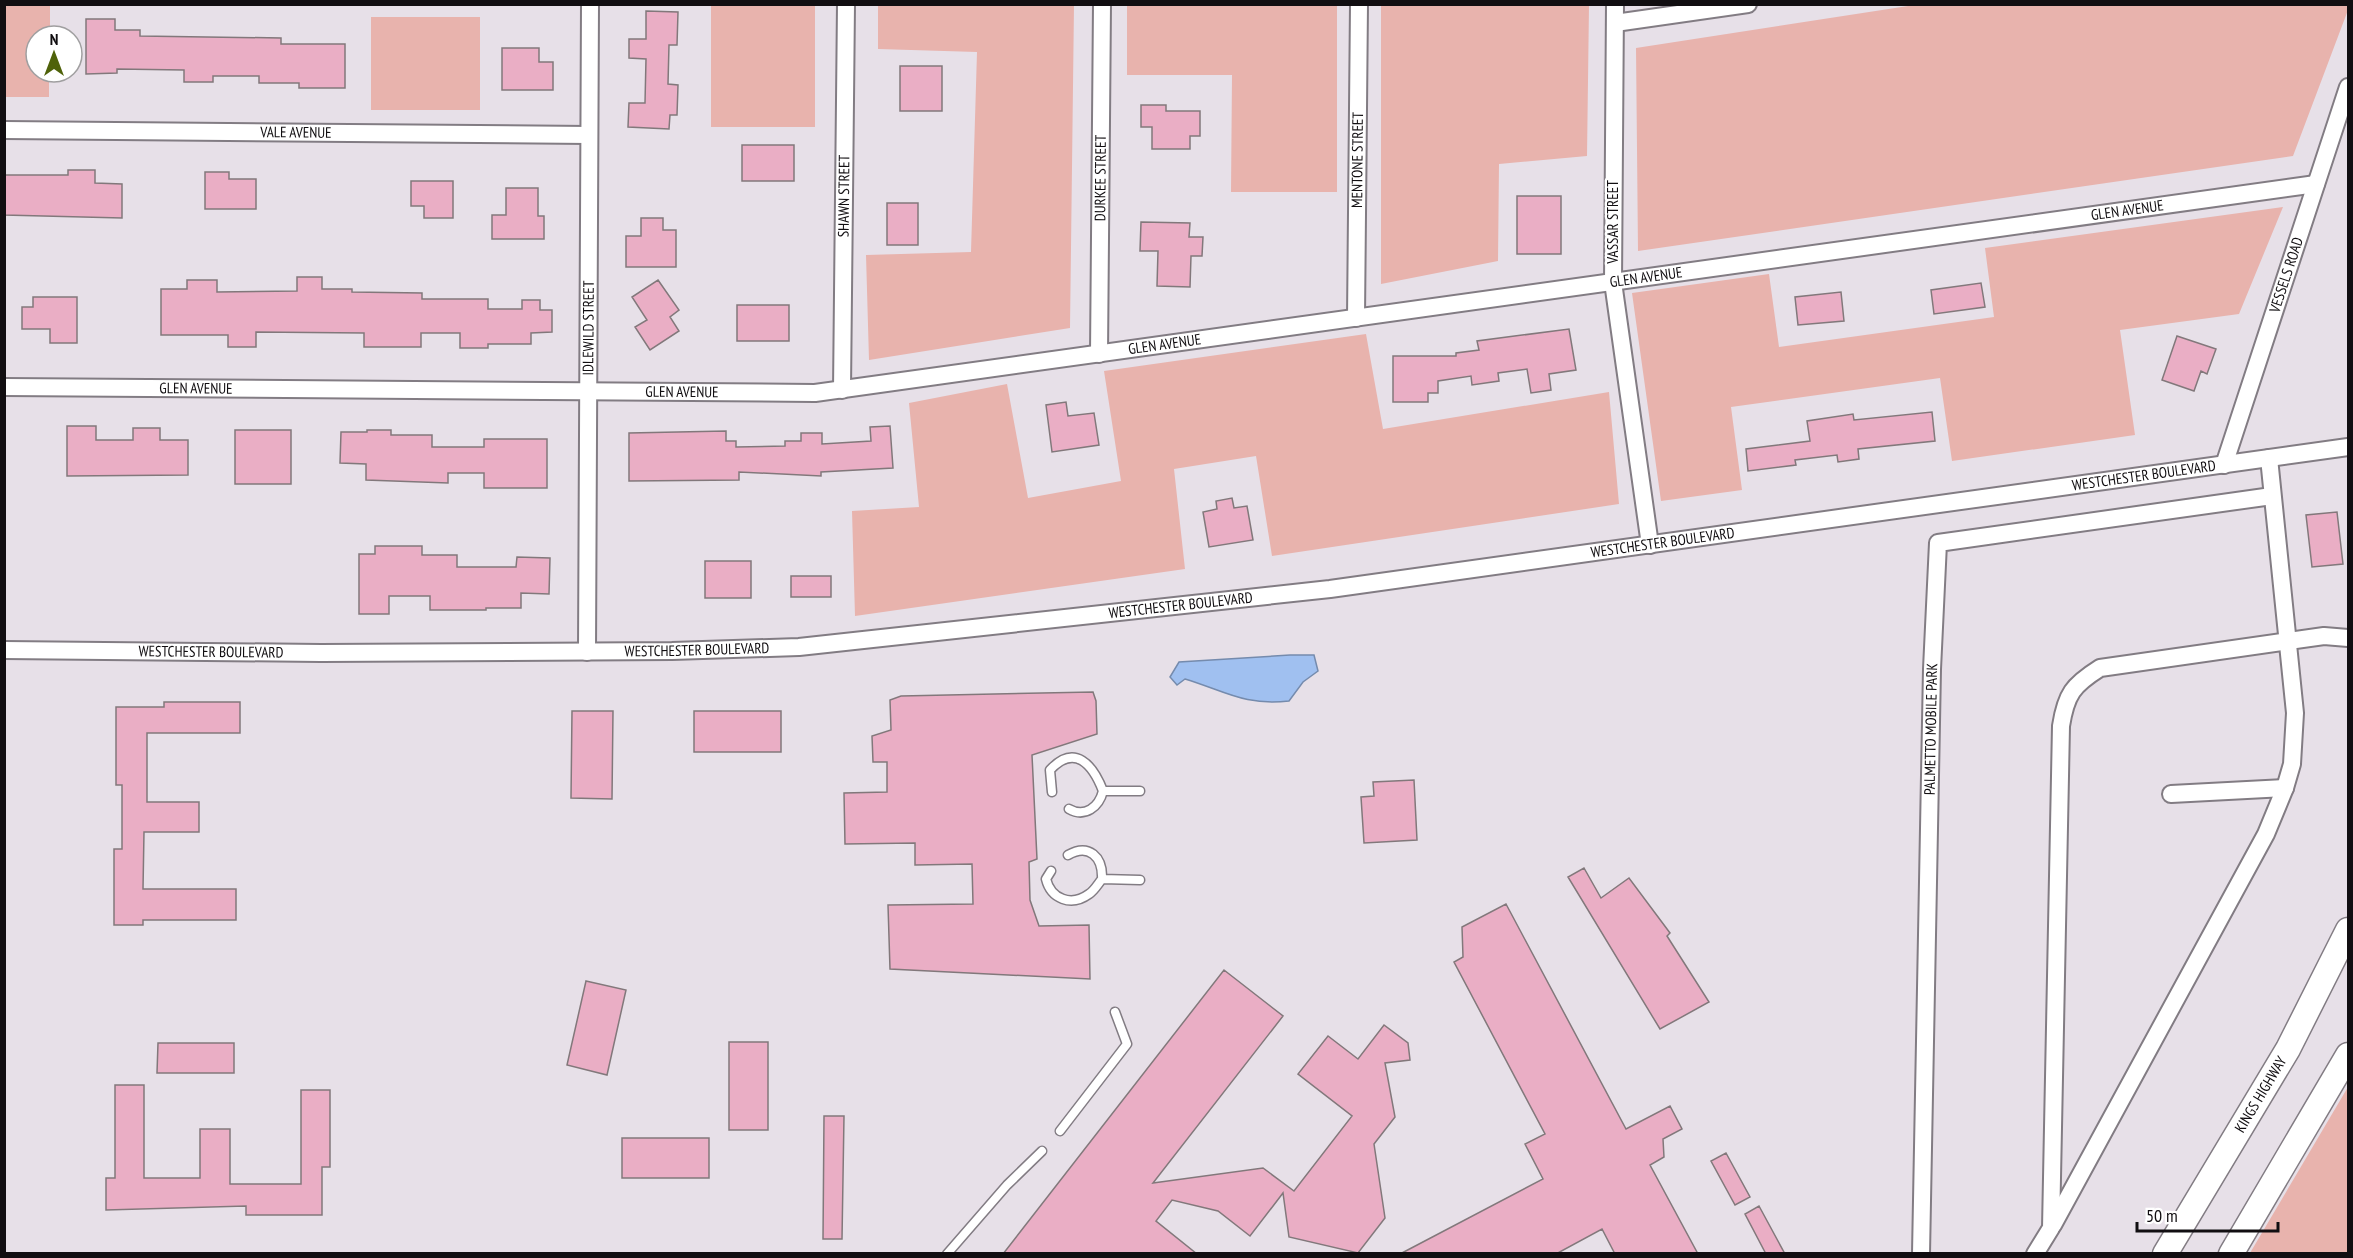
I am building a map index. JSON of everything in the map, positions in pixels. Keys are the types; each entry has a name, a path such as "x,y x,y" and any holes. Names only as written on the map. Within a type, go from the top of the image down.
{"main road":[{"name":"KINGS HIGHWAY","path":"2165,1254 2289,1049 2349,930"},
{"path":"2232,1254 2349,1055"}],"street":[{"name":"IDLEWILD STREET","path":"587,652 590,4"},
{"name":"SHAWN STREET","path":"842,390 846,4"},
{"name":"DURKEE STREET","path":"1099,354 1102,4"},
{"name":"MENTONE STREET","path":"1356,318 1359,4"},
{"name":"VASSAR STREET","path":"1615,4 1613,282 1650,545"},
{"path":"1615,23 1748,4"},
{"name":"VESSELS ROAD","path":"2224,465 2349,87"},
{"name":"VALE AVENUE","path":"4,130 589,135"},
{"name":"GLEN AVENUE","path":"4,387 815,393 2316,184"},
{"name":"WESTCHESTER BOULEVARD","path":"4,650 587,652 799,647 1330,589 2349,447"},
{"path":"2036,1254 2266,834 2285,788 2292,764 2295,713 2269,458"},
{"name":"PALMETTO MOBILE PARK","path":"1921,1254 1932,681 1938,543 2272,496"},
{"path":"2051,1228 2061,726 2065,702 2079,681 2100,668 2324,636 2349,638"},
{"path":"2171,794 2285,788"}],"lane":[{"path":"1052,792 1050,770 1059,760 1072,757 1081,759 1096,773 1104,791 1100,801 1092,810 1075,813 1069,809"},
{"path":"1104,791 1140,791"},
{"path":"1051,871 1046,879 1049,892 1058,899 1087,896 1102,879 1099,858 1088,850 1078,849 1068,855"},
{"path":"1102,879 1140,880"},
{"path":"1060,1131 1127,1044 1115,1012"},
{"path":"947,1254 1007,1185 1042,1151"}],"shaded area":[{"path":"5,4 50,5 50,24 24,24 24,84 49,84 49,97 5,97"},
{"path":"1921,4 2348,4 2348,10 2293,156 1638,251 1636,48"},
{"path":"711,5 815,5 815,127 711,127"},
{"path":"878,5 1074,5 1070,328 869,360 866,255 971,252 977,52 878,49"},
{"path":"1127,5 1337,5 1337,192 1231,192 1232,75 1127,75"},
{"path":"1381,5 1589,5 1587,156 1499,164 1498,261 1381,284"},
{"path":"371,17 480,17 480,110 371,110"},
{"path":"2283,207 2239,314 2120,330 2135,435 1952,461 1940,378 1731,407 1742,490 1661,501 1632,293 1769,274 1779,347 1994,317 1985,248"},
{"path":"1366,334 1383,429 1609,392 1619,504 1272,556 1256,456 1174,469 1185,569 855,616 852,511 919,507 909,403 1007,384 1028,498 1121,481 1104,371"},
{"path":"2348,1087 2348,1253 2250,1253"}],"water":[{"path":"1314,655 1318,671 1303,682 1289,701 1247,699 1185,679 1177,685 1170,677 1179,662"}],"building":[{"path":"646,11 678,12 677,45 669,45 668,84 678,85 677,115 670,115 669,129 628,127 629,103 645,103 646,59 629,58 629,39 646,39"},
{"path":"86,19 115,19 115,30 140,30 140,36 281,38 281,44 345,44 345,88 299,88 299,83 259,83 259,76 213,76 213,82 184,82 184,70 117,69 117,73 86,74"},
{"path":"502,48 539,48 539,62 553,62 553,90 502,90"},
{"path":"900,66 942,66 942,111 900,111"},
{"path":"1141,105 1166,105 1166,111 1200,111 1200,136 1190,136 1190,149 1152,149 1152,127 1141,127"},
{"path":"742,145 794,145 794,181 742,181"},
{"path":"68,170 95,170 95,183 122,184 122,218 4,215 4,175 68,175"},
{"path":"205,172 229,172 229,179 256,179 256,209 205,209"},
{"path":"411,181 453,181 453,218 424,218 424,206 411,206"},
{"path":"506,188 538,188 538,216 544,216 544,239 492,239 492,215 506,215"},
{"path":"1517,196 1561,196 1561,254 1517,254"},
{"path":"887,203 918,203 918,245 887,245"},
{"path":"641,218 663,218 663,230 676,230 676,267 626,267 626,236 641,236"},
{"path":"1141,222 1190,223 1189,237 1203,237 1202,256 1191,256 1190,287 1157,286 1158,251 1140,251"},
{"path":"297,277 322,277 322,289 422,293 422,299 488,299 488,309 522,309 522,300 540,300 540,310 552,310 552,332 531,333 531,344 488,344 488,348 460,348 460,333 421,333 421,347 364,347 364,333 256,332 256,347 228,347 228,335 161,335 161,289 187,289 187,280 217,280 217,292 297,291"},
{"path":"658,280 679,310 670,317 679,331 650,350 635,327 647,320 632,297"},
{"path":"1981,283 1985,307 1934,314 1931,290"},
{"path":"1841,292 1844,321 1798,325 1795,297"},
{"path":"33,297 77,297 77,343 50,343 50,329 22,329 22,307 33,307"},
{"path":"737,305 789,305 789,341 737,341"},
{"path":"1569,329 1576,370 1549,374 1551,390 1531,393 1527,369 1498,373 1499,381 1472,385 1471,376 1438,381 1438,393 1428,393 1428,402 1393,402 1393,356 1456,356 1456,353 1479,350 1477,341"},
{"path":"2177,336 2216,349 2207,374 2201,371 2194,391 2162,380"},
{"path":"1066,402 1068,416 1094,413 1099,445 1052,452 1046,405"},
{"path":"1932,412 1935,441 1858,449 1859,459 1838,462 1837,455 1795,460 1796,465 1748,471 1746,449 1810,441 1807,421 1853,414 1854,420"},
{"path":"67,426 96,426 96,440 133,440 133,428 160,428 160,440 188,440 188,475 67,476"},
{"path":"890,426 893,468 821,472 821,476 739,472 739,480 629,481 629,433 726,431 726,441 736,441 736,447 785,446 785,441 801,441 801,433 822,433 822,444 871,441 870,427"},
{"path":"235,430 291,430 291,484 235,484"},
{"path":"367,430 391,430 391,435 432,435 432,447 484,447 484,439 547,439 547,488 484,488 484,473 448,473 448,483 366,480 366,464 340,463 341,432 367,432"},
{"path":"1232,498 1234,508 1247,506 1253,540 1209,547 1203,512 1217,509 1216,501"},
{"path":"2337,512 2343,564 2312,567 2306,515"},
{"path":"375,546 422,546 422,555 457,555 457,567 516,567 517,557 550,558 549,594 521,593 521,608 486,608 486,610 430,610 430,596 389,596 389,614 359,614 359,554 375,554"},
{"path":"705,561 751,561 751,598 705,598"},
{"path":"791,576 831,576 831,597 791,597"},
{"path":"1093,692 1096,701 1097,734 1032,755 1037,859 1029,862 1030,900 1039,926 1089,925 1090,979 890,969 888,905 973,904 972,864 915,865 915,843 845,844 844,793 887,792 887,762 873,762 872,736 891,730 890,700 901,696"},
{"path":"164,702 240,702 240,733 147,733 147,802 199,802 199,832 144,832 143,889 236,889 236,920 143,920 143,925 114,925 114,849 122,849 122,785 116,785 116,707 164,707"},
{"path":"572,711 613,711 612,799 571,798"},
{"path":"694,711 781,711 781,752 694,752"},
{"path":"1414,780 1417,840 1364,843 1361,797 1374,796 1373,782"},
{"path":"1584,868 1601,898 1629,878 1670,933 1667,936 1709,1002 1660,1029 1568,877"},
{"path":"1506,904 1626,1129 1670,1106 1682,1129 1663,1139 1664,1157 1650,1165 1698,1254 1615,1254 1602,1229 1556,1254 1400,1254 1543,1179 1525,1144 1545,1134 1454,962 1463,957 1462,927"},
{"path":"1224,970 1283,1016 1153,1183 1263,1168 1294,1191 1352,1116 1298,1074 1328,1036 1358,1059 1384,1025 1408,1043 1410,1060 1385,1063 1395,1117 1374,1144 1385,1218 1358,1253 1289,1237 1283,1193 1250,1236 1218,1211 1172,1200 1156,1221 1197,1254 1003,1254"},
{"path":"586,981 626,990 607,1075 567,1065"},
{"path":"729,1042 768,1042 768,1130 729,1130"},
{"path":"158,1043 234,1043 234,1073 157,1073"},
{"path":"115,1085 144,1085 144,1178 200,1178 200,1129 230,1129 230,1184 301,1184 301,1090 330,1090 330,1167 322,1167 322,1215 246,1215 246,1206 106,1210 106,1178 115,1178"},
{"path":"824,1116 844,1116 842,1239 823,1239"},
{"path":"622,1138 709,1138 709,1178 622,1178"},
{"path":"1726,1153 1750,1197 1735,1205 1711,1161"},
{"path":"1759,1206 1785,1254 1766,1254 1745,1214"}]}
